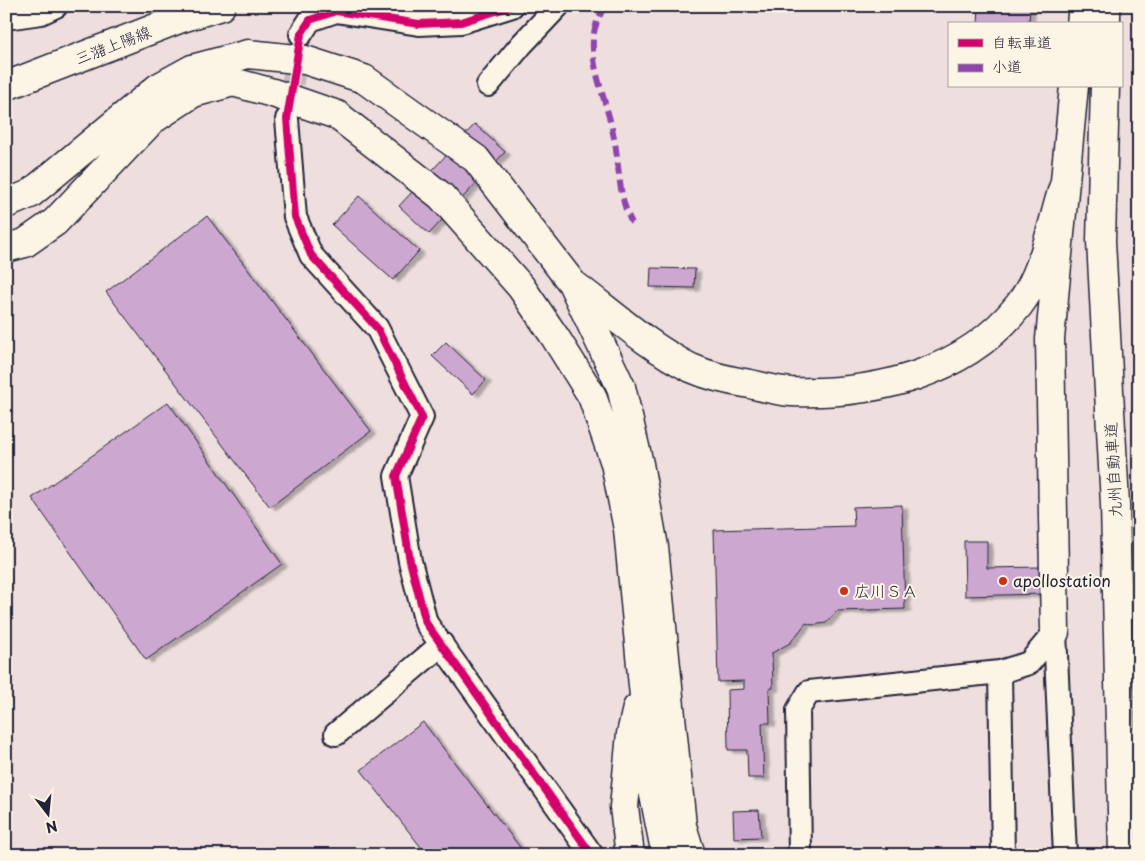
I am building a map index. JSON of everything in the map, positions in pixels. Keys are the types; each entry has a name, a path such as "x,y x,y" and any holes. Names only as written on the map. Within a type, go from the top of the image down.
{"main road":[{"name":"三潴上陽線","path":"6,86 170,23 221,6"},
{"path":"1081,22 1083,6"},
{"path":"1106,6 1106,22"},
{"path":"6,204 30,194 159,87 192,69 248,54 305,60 364,79 476,158 572,283 621,387 640,464 654,547 682,826 691,855"},
{"path":"6,248 25,243 55,222 152,120 193,93 233,82 273,93 338,116 441,196 520,287 592,396 615,463 628,529 644,679 653,790 666,855"},
{"path":"1055,632 1050,339 1074,88"},
{"name":"九州自動車道","path":"1105,88 1101,241 1115,504 1123,855"},
{"path":"572,283 652,346 693,368 734,381 789,392 854,391 889,384 931,370 980,344 1019,305 1037,274 1063,188"},
{"path":"630,855 624,807 631,734 644,679"}],"street":[{"path":"6,18 40,13 56,6"},
{"path":"301,34 310,20 336,11 419,24 461,22 512,6"},
{"path":"488,85 522,44 558,6"},
{"path":"287,119 296,217 311,255 377,328 422,417 396,476 410,561 426,623 592,855"},
{"path":"800,855 798,710 809,692 1000,672 1029,663 1055,632"},
{"path":"1055,632 1065,855"},
{"path":"336,734 442,644"},
{"path":"1000,672 1003,855"}],"building":[{"path":"979,6 1030,6 1029,22 978,22"},
{"path":"475,124 505,152 429,234 399,206"},
{"path":"359,196 419,251 393,280 332,225"},
{"path":"207,216 371,431 270,507 106,292"},
{"path":"651,268 695,269 694,288 650,287"},
{"path":"446,342 486,380 473,394 432,356"},
{"path":"168,402 282,564 146,660 32,498"},
{"path":"902,505 905,609 837,611 826,623 812,625 806,623 790,643 772,653 773,688 769,689 770,723 762,723 764,778 748,778 747,750 728,750 727,690 744,689 744,681 718,682 714,530 854,526 853,507"},
{"name":"apollostation","path":"964,541 987,541 987,568 1041,567 1041,594 965,596"},
{"path":"423,722 526,855 427,855 361,770"},
{"path":"759,810 761,837 734,838 733,811"}],"tunnel":[{"path":"287,116 301,34"}],"marked path":[{"path":"605,6 597,22 593,39 594,62 613,133 621,191 632,223"}],"cycle path":[{"path":"512,6 461,22 419,24 336,11 310,20 301,34 287,119 295,217 311,255 377,328 422,417 396,476 410,561 426,623 592,855"}],"place":[{"name":"apollostation","path":"1003,581"},
{"name":"広川ＳＡ","path":"844,591"}]}
